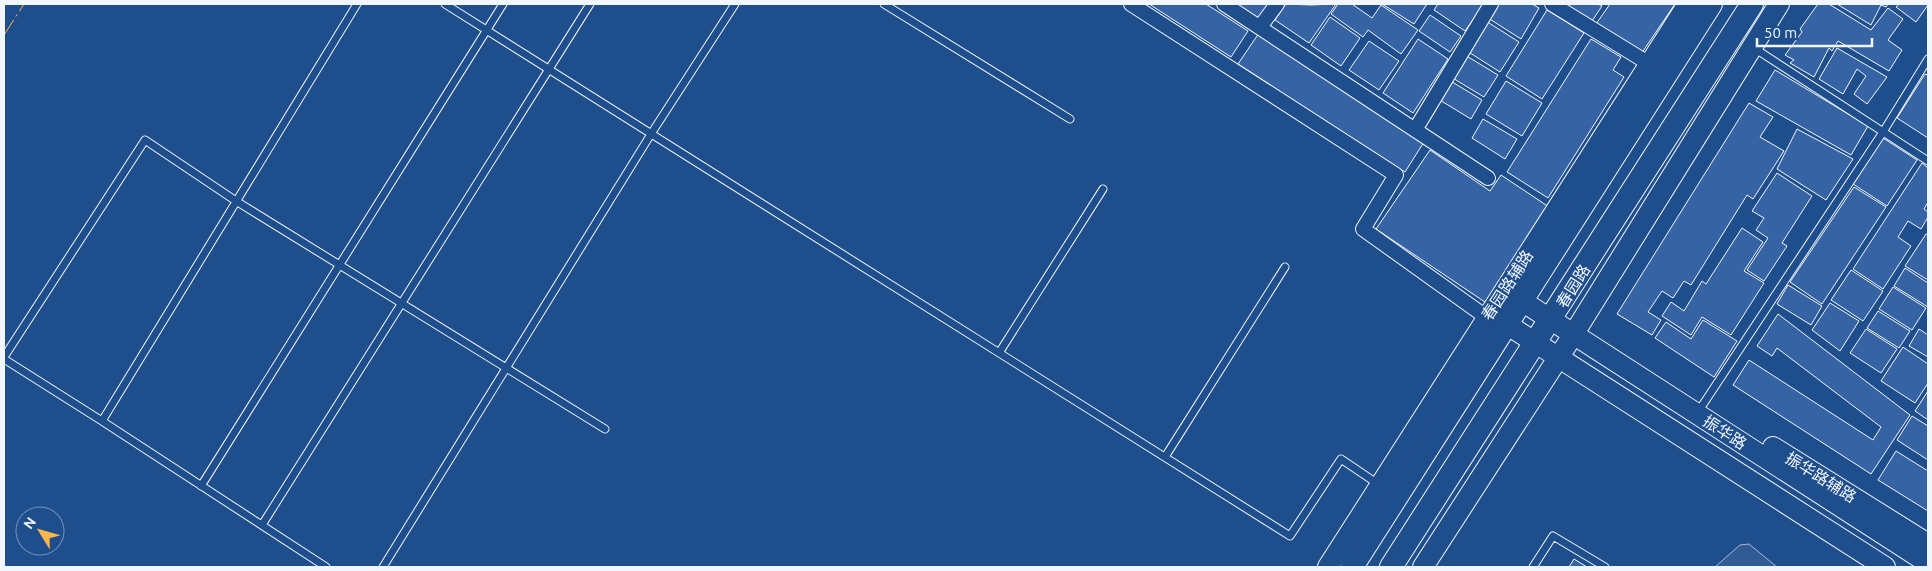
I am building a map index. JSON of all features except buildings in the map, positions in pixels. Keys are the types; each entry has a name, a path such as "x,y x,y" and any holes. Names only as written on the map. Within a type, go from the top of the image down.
{"main road":[{"path":"1352,567 1388,491 1508,325 1572,223 1657,69 1712,4"},
{"name":"春园路","path":"1391,567 1536,344 1752,4"}],"street":[{"path":"1131,4 1396,175 1363,229 1486,317"},
{"path":"1224,4 1488,178"},
{"path":"1260,27 1278,4"},
{"path":"1415,130 1491,4"},
{"path":"1552,4 1657,69"},
{"name":"春园路辅路","path":"1328,567 1388,491 1486,317 1550,218 1657,69 1688,4"},
{"path":"1423,567 1573,335 1779,4"},
{"path":"1733,34 1752,47"},
{"path":"1550,218 1572,223"},
{"name":"振华路","path":"1522,301 1550,321 1928,563"},
{"name":"振华路","path":"1486,317 1508,325 1886,567"},
{"name":"振华路辅路","path":"1703,419 1734,423 1928,544"},
{"path":"1695,446 1720,472 1869,567"},
{"path":"1435,500 1457,515"}],"lane":[{"path":"102,421 356,4"},
{"path":"445,4 1290,536 1340,459 1388,491"},
{"path":"201,486 503,4"},
{"path":"262,525 590,4"},
{"path":"383,567 651,134 735,4"},
{"path":"884,4 1070,119"},
{"path":"1752,47 1928,161"},
{"path":"1703,419 1928,59"},
{"path":"326,567 4,358 145,140 236,201 605,429"},
{"path":"999,353 1102,189"},
{"path":"1165,457 1286,267"},
{"path":"1533,567 1553,536 1605,567"}],"shaded area":[{"path":"1749,544 1777,567 1715,567 1740,545"}],"power":[{"path":"4,35 24,4"}]}
